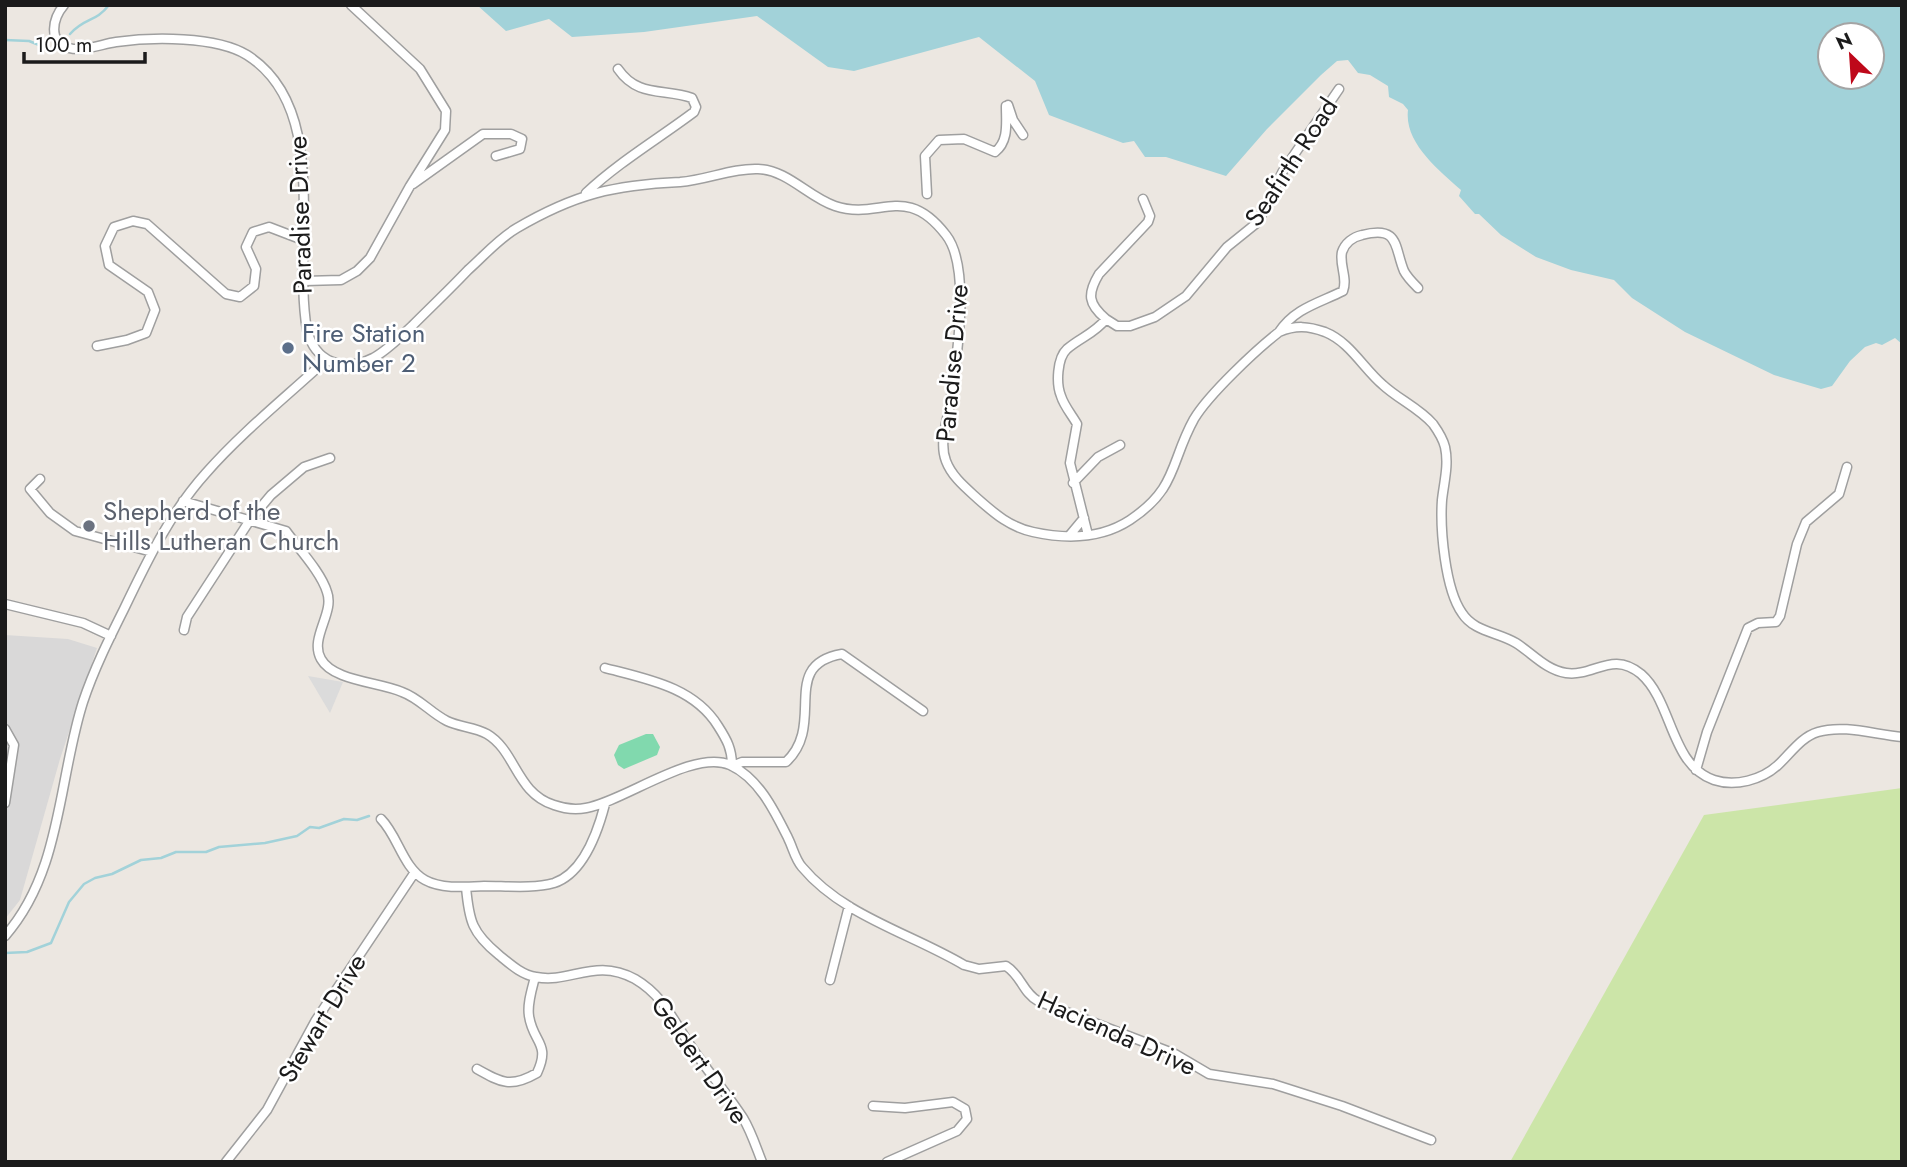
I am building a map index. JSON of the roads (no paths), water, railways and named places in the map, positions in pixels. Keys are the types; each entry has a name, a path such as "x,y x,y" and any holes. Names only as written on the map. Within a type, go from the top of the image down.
{"street":[{"name":"Paradise Drive","path":"64,5 55,18 53,29 57,40 67,48 79,49 134,40 212,43 242,52 267,70 286,96 296,123 300,157 306,330 312,345 326,360 340,365 363,362 380,354 502,239 522,225 584,195 618,187 704,180 757,169 782,176 822,201 838,207 858,209 902,206 920,212 951,241 960,268 958,345 944,436 945,459 960,482 1009,524 1031,531 1069,536 1088,535 1124,523 1153,500 1171,476 1189,430 1202,409 1279,332 1286,321 1301,310 1343,291 1345,281 1342,252 1350,240 1362,235 1382,233 1392,237 1398,246 1404,271 1418,288"},
{"path":"304,281 341,280 370,258 445,130 446,111 420,69 351,5"},
{"path":"584,195 613,168 641,152 694,112 696,107 687,96 660,93 627,82 618,69"},
{"name":"Seafirth Road","path":"1106,319 1117,326 1130,326 1156,317 1186,296 1227,247 1258,222 1283,171 1339,89"},
{"path":"927,194 925,156 939,140 964,139 995,152 1003,144 1007,105 1010,106 1013,120 1023,135"},
{"path":"410,186 483,134 511,134 522,139 520,149 496,156"},
{"path":"1088,535 1070,463 1077,424 1060,395 1058,381 1062,356 1068,348 1091,334 1106,319 1092,306 1093,284 1099,274 1148,222 1150,216 1143,199"},
{"path":"97,346 127,340 146,332 155,310 148,292 109,265 105,246 114,227 133,221 147,223 226,294 240,298 254,286 256,269 246,247 253,232 269,227 303,240"},
{"path":"1279,332 1289,327 1306,326 1334,337 1349,349 1383,386 1424,416 1438,431 1446,458 1442,513 1444,544 1454,598 1463,615 1483,630 1516,643 1556,670 1577,673 1609,663 1618,663 1634,669 1654,689 1685,755 1696,770 1718,781 1737,782 1766,774 1805,738 1824,730 1840,729 1902,737"},
{"path":"5,936 22,913 47,857 87,691 152,552 183,501 220,457 326,360"},
{"path":"1073,483 1098,457 1120,445"},
{"path":"184,631 187,617 250,520 271,495 304,467 330,458"},
{"path":"1696,770 1707,732 1748,628 1758,623 1776,622 1780,616 1797,544 1806,522 1839,494 1847,467"},
{"path":"40,479 30,489 50,513 75,531 152,552"},
{"path":"183,501 286,531 328,594 327,611 317,649 321,660 329,668 341,675 409,694 447,721 490,735 527,788 547,803 568,809 605,804 690,765 721,762 732,766 742,762 786,762 797,752 804,733 807,680 813,666 826,657 842,654 923,711"},
{"path":"1069,536 1084,518"},
{"path":"5,604 83,623 111,636"},
{"path":"606,668 696,699 726,738 732,751 732,766"},
{"path":"5,729 14,745 5,803"},
{"name":"Hacienda Drive","path":"732,766 751,780 768,800 799,864 824,891 849,906 964,965 979,969 1006,966 1017,974 1029,996 1038,1001 1175,1054 1209,1074 1273,1084 1431,1140"},
{"path":"381,819 415,872 424,880 435,884 466,887 544,885 557,882 578,864 598,830 605,804"},
{"name":"Stewart Drive","path":"226,1162 267,1110 316,1020 415,872"},
{"path":"466,887 468,911 475,932 509,963 535,977 528,1014 544,1051 537,1073 513,1083 500,1083 477,1069"},
{"path":"830,980 849,906"},
{"name":"Geldert Drive","path":"535,977 602,970 632,977 651,989 668,1008 691,1048 744,1120 762,1162"},
{"path":"873,1106 905,1108 953,1102 965,1109 967,1119 957,1131 887,1162"}],"water":[{"path":"477,5 1902,5 1902,344 1895,338 1882,345 1876,343 1865,347 1850,361 1832,386 1821,389 1774,375 1685,332 1632,298 1614,280 1571,270 1536,257 1501,235 1479,214 1475,214 1459,196 1461,190 1417,145 1408,122 1408,110 1403,104 1389,97 1388,86 1370,75 1358,73 1348,60 1337,61 1321,75 1267,129 1226,176 1166,157 1145,157 1134,141 1123,143 1049,115 1035,81 979,37 854,71 828,67 757,16 644,32 572,37 549,19 506,31"}],"waterway":[{"path":"70,34 109,5"},
{"path":"5,40 29,41 44,47"},
{"path":"5,953 27,952 51,943 69,902 84,884 141,860 161,858 176,852 206,852 219,847 265,843 297,836 310,827 319,828 344,819 357,820 369,816"}],"place":[{"name":"Fire Station Number 2","path":"288,348"},
{"name":"Shepherd of the Hills Lutheran Church","path":"89,526"}]}
